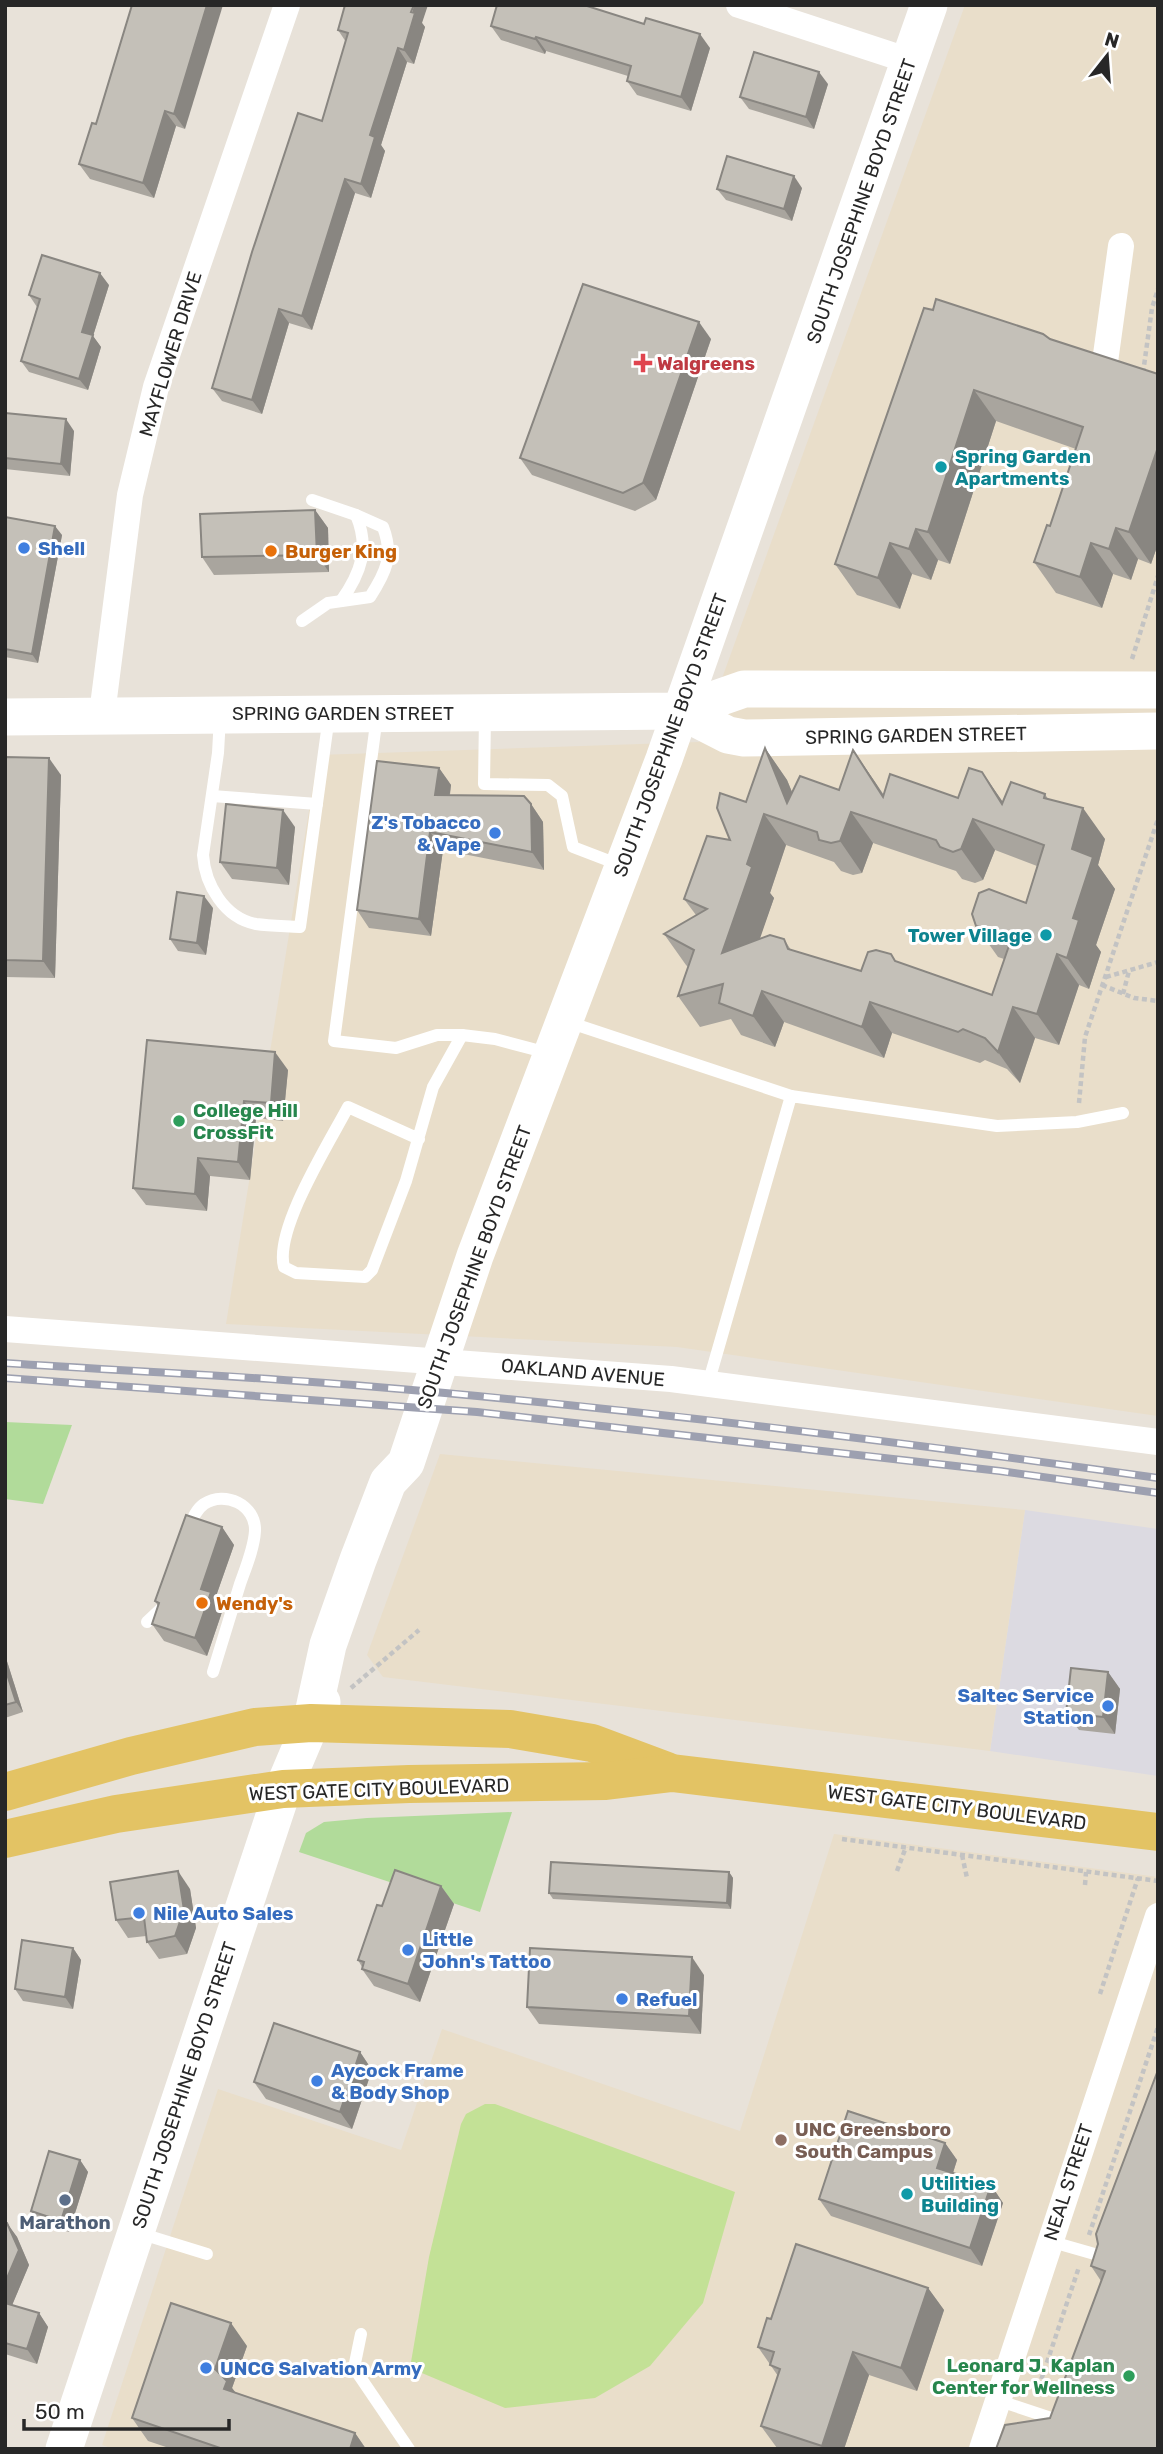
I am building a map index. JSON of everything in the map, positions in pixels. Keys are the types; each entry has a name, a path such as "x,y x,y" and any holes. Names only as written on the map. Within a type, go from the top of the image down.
{"main road":[{"name":"SOUTH JOSEPHINE BOYD STREET","path":"64,2449 283,1789 311,1723 354,1640 408,1490 405,1463 475,1256 681,711 929,5"},
{"name":"SPRING GARDEN STREET","path":"5,717 102,714 681,711 744,689 1140,690"},
{"name":"SPRING GARDEN STREET","path":"681,711 728,735 744,738 1158,730"},
{"name":"WEST GATE CITY BOULEVARD","path":"5,1792 131,1756 255,1727 311,1723 510,1729 592,1743 672,1773 1158,1832"},
{"name":"WEST GATE CITY BOULEVARD","path":"5,1839 116,1814 283,1789 606,1781 672,1773"}],"street":[{"name":"MAYFLOWER DRIVE","path":"102,714 130,495 156,387 288,5"},
{"path":"739,5 910,61"},
{"path":"1121,246 1095,360 1143,373"},
{"name":"OAKLAND AVENUE","path":"5,1328 708,1384 1158,1442"},
{"name":"NEAL STREET","path":"982,2449 1158,1916"}],"lane":[{"path":"302,621 328,603 370,597 385,573 389,543 383,527 312,500"},
{"path":"341,601 356,581 363,554 363,531 356,515"},
{"path":"485,712 485,784 548,785 562,796 573,847 622,866"},
{"path":"220,713 218,753 203,855 204,871 212,890 235,915 254,923 300,927 329,713"},
{"path":"378,713 334,1041 396,1048 437,1035 462,1035 495,1039 551,1054"},
{"path":"212,796 317,804"},
{"path":"564,1020 791,1096 997,1126 1077,1122 1124,1113"},
{"path":"419,1139 348,1107 290,1218 281,1256 284,1267 296,1273 365,1277 372,1270 406,1181 419,1139 433,1087 462,1035"},
{"path":"708,1384 791,1096"},
{"path":"183,1549 195,1514 203,1505 215,1499 226,1497 237,1502 252,1518 255,1530 251,1551 213,1672"},
{"path":"147,1622 162,1608 170,1584"},
{"path":"135,2232 207,2255"},
{"path":"1049,2241 1105,2258 1112,2273"},
{"path":"361,2334 354,2368 409,2449"},
{"path":"997,2400 1051,2418 1061,2416 1069,2400"}],"path":[{"path":"1143,373 1152,309 1158,289"},
{"path":"1140,690 1158,576"},
{"path":"1077,1122 1084,1037 1158,819"},
{"path":"1105,978 1158,962"},
{"path":"1123,994 1129,971"},
{"path":"1102,985 1134,998 1158,1000"},
{"path":"350,1689 418,1630"},
{"path":"842,1839 1158,1881"},
{"path":"897,1871 906,1847"},
{"path":"962,1855 967,1878"},
{"path":"1085,1885 1086,1872"},
{"path":"1100,1994 1138,1878"}],"shaded area":[{"path":"965,5 1158,5 1158,1416 677,1347 226,1324 318,755 699,742"},
{"path":"440,1454 1025,1510 990,1751 383,1677 367,1655"},
{"path":"1025,1510 1158,1529 1158,1776 990,1751"},
{"name":"UNC Greensboro South Campus","path":"834,1834 1158,1877 1158,2449 114,2449 102,2445 218,2089 401,2150 442,2029 740,2131"}],"green space":[{"path":"5,1422 72,1425 43,1504 5,1499"},
{"path":"512,1812 480,1912 299,1852 306,1833 324,1822"},
{"path":"485,2104 495,2104 735,2192 703,2303 650,2366 595,2398 505,2408 410,2368 429,2257 461,2124 466,2114"}],"building":[{"path":"132,5 207,5 174,114 165,111 143,183 79,164 92,123 96,124"},
{"path":"345,5 414,5 411,12 415,13 404,50 398,48 370,135 375,137 361,184 345,179 302,316 279,309 252,400 212,388 252,252 298,113 322,121 348,33 338,30"},
{"path":"497,5 584,5 644,24 646,18 700,34 681,97 627,81 631,66 491,26"},
{"path":"754,52 819,72 806,117 740,97"},
{"path":"727,156 794,176 784,209 717,189"},
{"path":"42,255 100,273 82,332 93,335 79,379 21,361 40,299 29,295"},
{"name":"Walgreens","path":"583,284 699,322 643,483 623,493 520,458"},
{"path":"936,299 1158,374 1158,450 1129,532 1116,528 1109,549 1091,543 1080,577 1034,562 1047,525 1050,526 1083,427 974,390 928,532 916,529 909,549 890,543 878,578 835,564 924,308 933,310"},
{"path":"5,413 66,419 61,464 5,458"},
{"path":"315,510 317,555 202,557 200,514"},
{"path":"5,517 55,526 32,654 5,649"},
{"path":"765,748 787,803 800,776 839,790 853,750 883,797 890,774 958,798 969,768 982,772 1002,804 1011,782 1045,794 1044,798 1083,808 1072,849 1093,857 1073,918 1079,920 1067,958 1057,954 1037,1014 1013,1007 998,1052 985,1038 963,1029 958,1032 870,1002 862,1027 762,991 753,1016 719,1003 723,984 678,996 694,950 664,934 707,909 684,899 707,836 730,840 717,808 720,793 746,802","holes":["851,812 936,840 940,847 953,852 961,849 973,819 1044,845 1026,903 989,889 979,893 972,914 976,926 1012,937 992,995 895,961 891,954 876,950 868,952 861,971 788,949 784,939 770,935 722,953 752,867 747,864 764,814 817,832 819,840 831,843 840,841"]},
{"path":"5,757 49,758 43,961 5,960"},
{"path":"377,761 439,768 435,795 524,796 531,804 532,852 430,832 419,919 357,910"},
{"path":"226,804 283,810 277,868 220,862"},
{"path":"177,892 204,896 197,943 170,939"},
{"path":"147,1040 275,1052 271,1103 244,1101 238,1162 198,1158 195,1194 133,1188"},
{"path":"186,1515 222,1527 201,1589 211,1592 195,1638 152,1624 159,1603 155,1601"},
{"path":"5,1668 16,1702 5,1705"},
{"path":"1071,1668 1108,1672 1103,1717 1066,1713"},
{"path":"551,1862 729,1872 727,1903 549,1893"},
{"path":"395,1870 441,1886 408,1984 362,1969 364,1962 358,1960 377,1905 382,1906"},
{"path":"178,1871 184,1910 175,1936 147,1942 144,1917 116,1920 110,1882"},
{"path":"22,1940 73,1948 65,1997 15,1989"},
{"name":"Refuel","path":"530,1948 692,1957 689,2016 527,2007"},
{"path":"274,2023 360,2052 340,2112 254,2082"},
{"path":"1158,2070 1158,2449 996,2449 1005,2425 1050,2418 1105,2271 1091,2266 1098,2244 1096,2234"},
{"name":"Utilities Building","path":"848,2111 945,2143 937,2168 991,2185 970,2248 819,2199"},
{"path":"49,2151 80,2160 61,2221 31,2211"},
{"path":"5,2222 19,2250 5,2283"},
{"path":"796,2244 928,2288 901,2368 853,2352 822,2446 761,2426 780,2369 770,2365 774,2352 758,2347 767,2318 771,2319"},
{"path":"5,2303 39,2313 27,2349 5,2343"},
{"name":"UNCG Salvation Army","path":"171,2303 231,2323 215,2369 227,2381 224,2389 355,2433 350,2449 223,2449 132,2418"}],"railway":[{"path":"5,1363 320,1382 564,1404 861,1438 1158,1478"},
{"path":"5,1378 477,1412 1000,1471 1158,1493"}],"place":[{"name":"Walgreens","path":"643,363"},
{"name":"Spring Garden Apartments","path":"941,467"},
{"name":"Shell","path":"24,548"},
{"name":"Burger King","path":"271,551"},
{"name":"Z's Tobacco & Vape","path":"495,833"},
{"name":"Tower Village","path":"1046,935"},
{"name":"College Hill CrossFit","path":"179,1121"},
{"name":"Wendy's","path":"202,1603"},
{"name":"Saltec Service Station","path":"1108,1706"},
{"name":"Nile Auto Sales","path":"139,1913"},
{"name":"Little John's Tattoo","path":"408,1950"},
{"name":"Refuel","path":"622,1999"},
{"name":"Aycock Frame & Body Shop","path":"317,2081"},
{"name":"UNC Greensboro South Campus","path":"781,2140"},
{"name":"Utilities Building","path":"907,2194"},
{"name":"Marathon","path":"65,2200"},
{"name":"UNCG Salvation Army","path":"206,2368"},
{"name":"Leonard J. Kaplan Center for Wellness","path":"1129,2376"}]}
